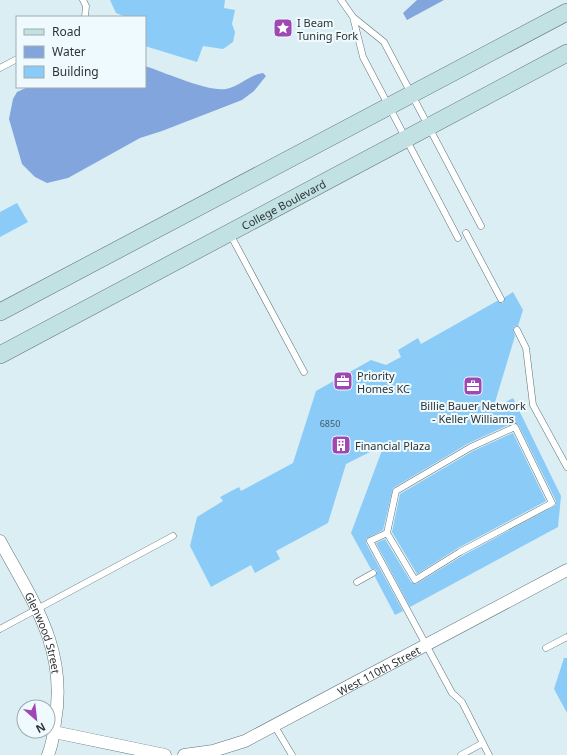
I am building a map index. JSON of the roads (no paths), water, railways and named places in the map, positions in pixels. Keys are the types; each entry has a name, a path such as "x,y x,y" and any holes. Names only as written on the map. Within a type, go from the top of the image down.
{"main road":[{"path":"0,312 567,12"},
{"name":"College Boulevard","path":"0,355 567,53"}],"street":[{"name":"Glenwood Street","path":"0,540 46,626 52,644 58,675 59,703 56,720"},
{"name":"West 110th Street","path":"184,755 213,751 245,741 567,570"},
{"path":"56,733 137,753 164,755"},
{"path":"48,755 52,739"}],"lane":[{"path":"83,0 86,6 85,16"},
{"path":"341,0 353,17 384,42 482,226"},
{"path":"353,17 363,56 458,238"},
{"path":"0,68 16,60"},
{"path":"229,232 304,372"},
{"path":"466,233 501,299"},
{"path":"517,330 526,348 533,405 567,467"},
{"path":"515,427 552,503 460,552 415,580 387,533 396,491 471,447 515,427"},
{"path":"387,533 370,542 452,694 462,702 489,755"},
{"path":"0,629 173,536"},
{"path":"357,582 373,573"},
{"path":"546,648 567,637"},
{"path":"274,725 292,755"},
{"path":"461,755 483,744"}],"water":[{"path":"417,0 444,0 407,20 403,13"},
{"path":"146,66 197,85 218,89 231,88 258,74 263,73 266,76 254,91 242,100 140,138 68,178 47,183 35,177 22,164 9,119 13,99 17,92 26,88 146,88"}],"place":[{"name":"I Beam Tuning Fork","path":"283,28"},
{"name":"Priority Homes KC","path":"343,381"},
{"name":"Billie Bauer Network - Keller Williams","path":"473,386"},
{"name":"Financial Plaza","path":"341,445"}]}
